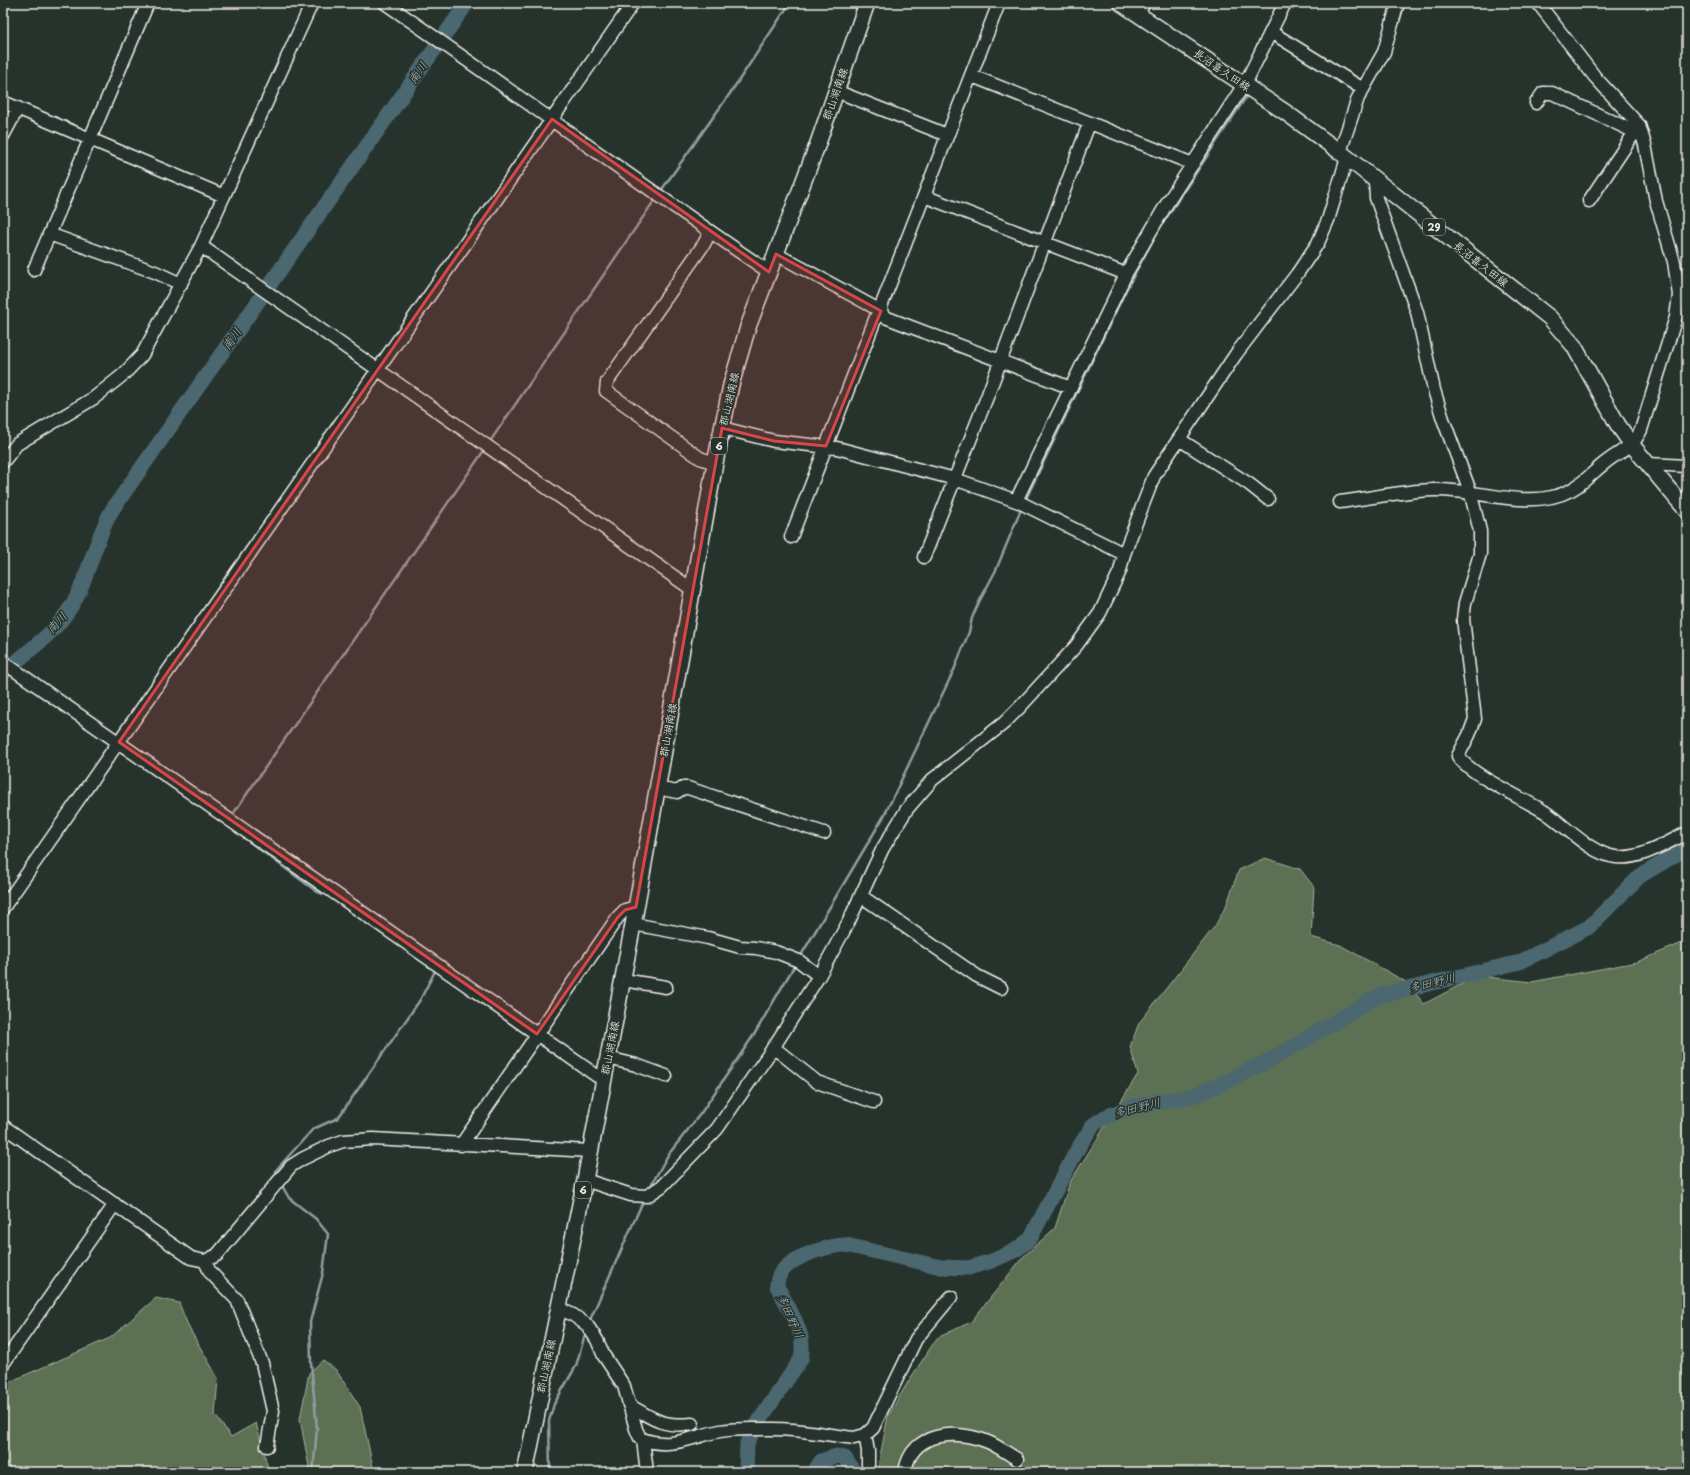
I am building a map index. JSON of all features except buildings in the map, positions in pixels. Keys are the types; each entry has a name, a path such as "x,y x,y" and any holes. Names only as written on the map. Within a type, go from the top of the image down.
{"main road":[{"name":"郡山湖南線","path":"525,1472 585,1180 623,980 722,428 740,352 867,3"},
{"name":"長沼喜久田線","path":"1121,3 1141,9 1343,155 1550,318 1574,346 1618,424 1632,445 1687,511"}],"street":[{"path":"34,270 148,3"},
{"path":"4,458 17,444 94,398 134,364 150,343 201,246 312,3"},
{"path":"385,3 769,272"},
{"path":"3,908 633,3"},
{"path":"791,537 876,317 881,311 947,135 972,76 999,3"},
{"path":"1016,501 1126,274 1158,219 1243,84 1285,3"},
{"path":"585,1180 640,1196 647,1196 657,1190 717,1129 774,1047 819,976 848,924 883,848 920,792 941,772 1004,723 1076,646 1100,613 1120,571 1124,554 1149,487 1236,354 1318,244 1328,220 1356,104 1384,52 1398,3"},
{"path":"1340,502 1433,490 1470,491 1521,500 1555,496 1570,491 1583,482 1606,461 1632,445 1641,430 1676,317 1679,295 1674,262 1638,131 1630,114 1595,77 1538,3"},
{"path":"1271,32 1363,90"},
{"path":"972,76 1089,124 1193,164"},
{"path":"836,91 947,135"},
{"path":"1536,103 1541,94 1550,93 1638,131"},
{"path":"3,102 224,196"},
{"path":"3,136 18,108"},
{"path":"924,557 1001,360 1089,124"},
{"path":"1589,202 1638,131"},
{"path":"1375,181 1376,198 1417,312 1428,366 1442,419 1470,491 1481,542 1478,566 1464,603 1463,619 1475,719 1469,735 1458,756 1463,762 1494,783 1546,812 1603,854 1616,857 1636,856 1687,833"},
{"path":"924,196 1044,244 1126,274"},
{"path":"710,232 704,244 607,382 605,389 700,458 715,463"},
{"path":"49,234 155,272 181,284"},
{"path":"201,246 693,590"},
{"path":"776,254 881,311 886,317 1071,388"},
{"path":"722,428 774,441 826,446 955,479 1016,501 1124,554"},
{"path":"1179,439 1249,484 1268,499"},
{"path":"1648,464 1687,466"},
{"path":"7,666 119,742 537,1034 604,1079"},
{"path":"657,788 677,792 683,788 688,788 824,833"},
{"path":"861,896 977,976 1001,988"},
{"path":"461,1145 618,917 628,908 636,907"},
{"path":"633,924 708,938 742,947 776,952 799,961 819,976"},
{"path":"623,980 666,987"},
{"path":"774,1047 818,1082 874,1102"},
{"path":"608,1058 636,1065 666,1076"},
{"path":"3,1126 191,1258 205,1261 217,1255 291,1166 321,1149 343,1141 373,1139 590,1151"},
{"path":"3,1364 115,1204"},
{"path":"205,1261 210,1272 237,1300 262,1363 273,1412 267,1446"},
{"path":"643,1440 679,1443 721,1431 771,1429 854,1438 865,1436 872,1428 916,1339 951,1297"},
{"path":"558,1308 573,1315 587,1325 597,1340 604,1356 624,1386 636,1429 640,1438 643,1440 647,1472"},
{"path":"629,1405 651,1419 678,1424 692,1424"},
{"path":"905,1472 906,1460 920,1443 939,1435 952,1434 983,1440 1017,1459"},
{"path":"865,1436 868,1451 868,1472"}],"highlighted area":[{"path":"552,119 769,272 776,254 881,311 826,446 774,441 722,428 636,907 625,910 618,917 537,1034 119,742"}],"green space":[{"path":"1265,858 1300,869 1314,887 1311,937 1340,945 1406,982 1424,1004 1477,976 1532,982 1637,962 1687,941 1687,1472 877,1472 888,1416 908,1382 937,1338 971,1322 1023,1257 1055,1228 1070,1182 1138,1074 1130,1047 1139,1023 1215,926 1226,906 1239,870"},
{"path":"156,1298 179,1303 189,1328 218,1378 215,1415 231,1437 256,1423 269,1472 3,1472 3,1392 7,1383 110,1338"},
{"path":"323,1360 336,1370 360,1407 374,1472 310,1472 300,1419 309,1373"}],"waterway":[{"name":"南川","path":"3,673 45,638 66,614 80,590 105,523 112,510 467,3"},
{"path":"660,192 731,92 790,3"},
{"path":"1025,501 1126,290 1159,229 1248,94"},
{"path":"489,443 656,198"},
{"path":"231,817 485,449"},
{"path":"800,957 884,816 954,670 969,632 972,618 996,570 1022,507"},
{"path":"239,834 316,891 323,894"},
{"name":"多田野川","path":"746,1472 747,1443 759,1421 801,1359 802,1349 799,1330 777,1286 779,1277 793,1262 815,1251 846,1245 941,1267 968,1268 992,1261 1016,1250 1030,1239 1077,1150 1093,1125 1105,1117 1131,1107 1192,1096 1219,1085 1274,1058 1378,996 1520,962 1589,927 1640,876 1687,848"},
{"path":"334,900 384,935"},
{"path":"649,1189 668,1155 701,1113 755,1033 796,963"},
{"path":"277,1178 276,1170 313,1129 338,1118 420,1000 434,973 435,970 433,968"},
{"path":"281,1184 289,1198 316,1219 328,1234 323,1273 310,1322 311,1363 317,1429 313,1472"},
{"path":"589,1322 644,1199"},
{"path":"550,1472 549,1421 554,1404 576,1366 586,1331"},
{"name":"多田野川","path":"814,1472 821,1461 837,1456 845,1458 854,1472"}]}
